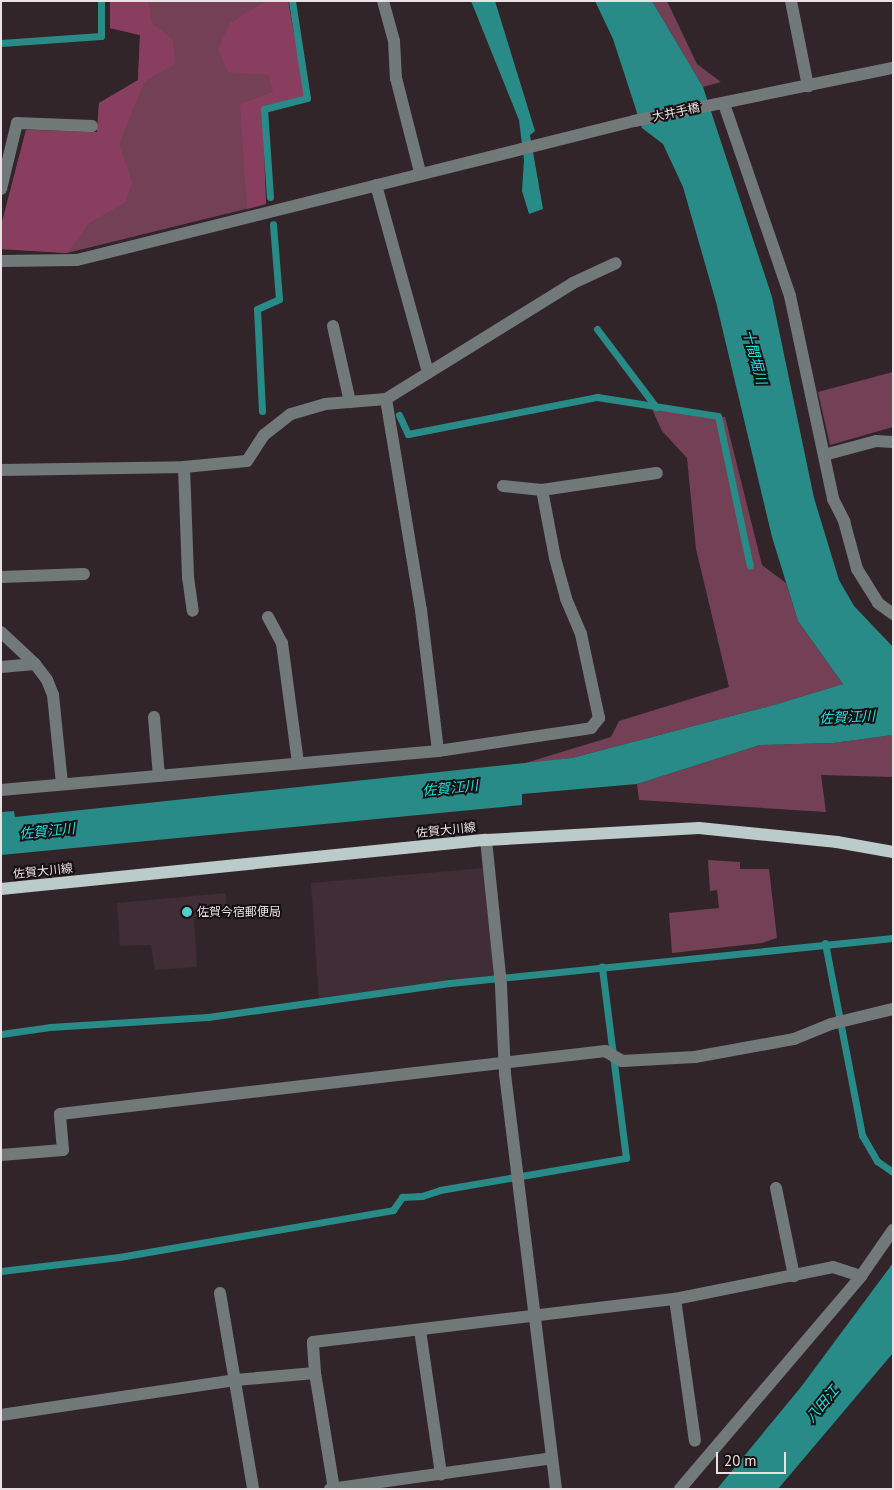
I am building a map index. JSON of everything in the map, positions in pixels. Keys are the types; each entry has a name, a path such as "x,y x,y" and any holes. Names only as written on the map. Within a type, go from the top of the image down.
{"main road":[{"name":"佐賀大川線","path":"1,889 486,840 699,828 837,842 893,852"}],"street":[{"path":"383,1 394,41 396,78 420,172"},
{"path":"791,1 808,86"},
{"name":"大井手橋","path":"1,261 77,260 376,185 420,172 634,121 893,68"},
{"path":"721,104 790,296 833,500 844,521 857,569 878,603 893,614"},
{"path":"1,189 16,123 92,126"},
{"path":"376,185 428,373"},
{"path":"1,470 184,467 247,461 264,435 291,414 325,404 386,399 573,283 616,263"},
{"path":"334,326 350,402"},
{"path":"386,399 421,610 438,751"},
{"path":"824,455 876,440 893,442"},
{"path":"184,467 188,577 193,611"},
{"path":"503,486 542,490 657,473"},
{"path":"1,790 438,751 591,728 599,718 581,634 566,598 555,558 542,490"},
{"path":"1,577 84,574"},
{"path":"268,617 282,643 298,763"},
{"path":"1,632 35,664 47,680 53,695 62,784"},
{"path":"1,667 35,664"},
{"path":"154,717 159,776"},
{"path":"486,840 500,970 505,1064 517,1176 556,1489"},
{"path":"1,1156 64,1150 60,1114 605,1051 622,1061 679,1058 757,1048 794,1039 849,1018 893,1009"},
{"path":"776,1188 794,1276"},
{"path":"680,1489 861,1276 893,1230"},
{"path":"552,1458 333,1489 315,1373 313,1342 675,1299 833,1268 861,1276"},
{"path":"220,1293 253,1489"},
{"path":"675,1299 696,1441"},
{"path":"420,1330 441,1474"},
{"path":"1,1415 236,1380 315,1373"}],"shaded area":[{"path":"110,1 288,1 305,96 262,107 266,204 67,253 1,249 1,226 26,130 97,132 99,103 138,81 140,35 110,28"},
{"path":"110,1 148,1 152,23 173,40 175,64 144,82 119,144 132,182 126,202 89,223 67,253 1,249 1,226 26,130 97,132 99,103 138,80 140,35 110,28"},
{"path":"266,1 288,1 305,96 262,107 266,204 247,209 240,104 273,92 268,75 228,72 218,49 230,23"},
{"path":"652,1 667,1 697,64 721,82 703,87"},
{"path":"893,372 893,427 830,445 818,392"},
{"path":"652,409 725,417 762,565 786,583 798,621 843,684 774,705 572,758 522,764 611,737 619,721 729,687 696,549 687,458 662,431"},
{"path":"893,735 893,777 821,775 826,812 639,800 637,784 760,745 833,743"},
{"path":"708,860 740,862 740,869 769,869 777,938 762,943 672,953 669,913 719,908 717,890 710,891"},
{"path":"484,868 495,977 319,1000 311,883"},
{"path":"226,893 227,915 194,917 197,967 155,970 151,945 120,946 117,903"}],"water":[{"path":"471,1 495,1 535,131 530,135 543,209 529,214 522,191 524,160 519,120"},
{"path":"595,1 652,1 703,87 772,297 814,498 839,580 854,606 893,647 893,735 833,743 760,745 637,784 522,794 522,805 1,855 1,812 14,811 15,817 572,758 774,705 843,684 798,621 772,537 716,302 683,187 663,144 642,128 613,39"},
{"name":"八田江","path":"893,1263 893,1353 778,1489 717,1489 801,1387"}],"waterway":[{"path":"1,43 101,36 101,1"},
{"path":"270,197 264,109 307,98 292,1"},
{"path":"262,411 257,309 279,299 273,224"},
{"path":"597,329 656,407"},
{"path":"399,415 408,434 597,397 718,416 750,566"},
{"path":"1,1034 50,1027 208,1017 450,983 893,938"},
{"path":"825,943 862,1135 877,1161 893,1172"},
{"path":"1,1271 119,1257 393,1210 402,1197 422,1196 440,1190 626,1158 602,967"}],"place":[{"name":"佐賀今宿郵便局","path":"187,912"}],"water label":[{"name":"十間堀川","path":"755,357"},
{"name":"佐賀江川","path":"847,717"},
{"name":"佐賀江川","path":"450,788"},
{"name":"佐賀江川","path":"47,831"}]}
